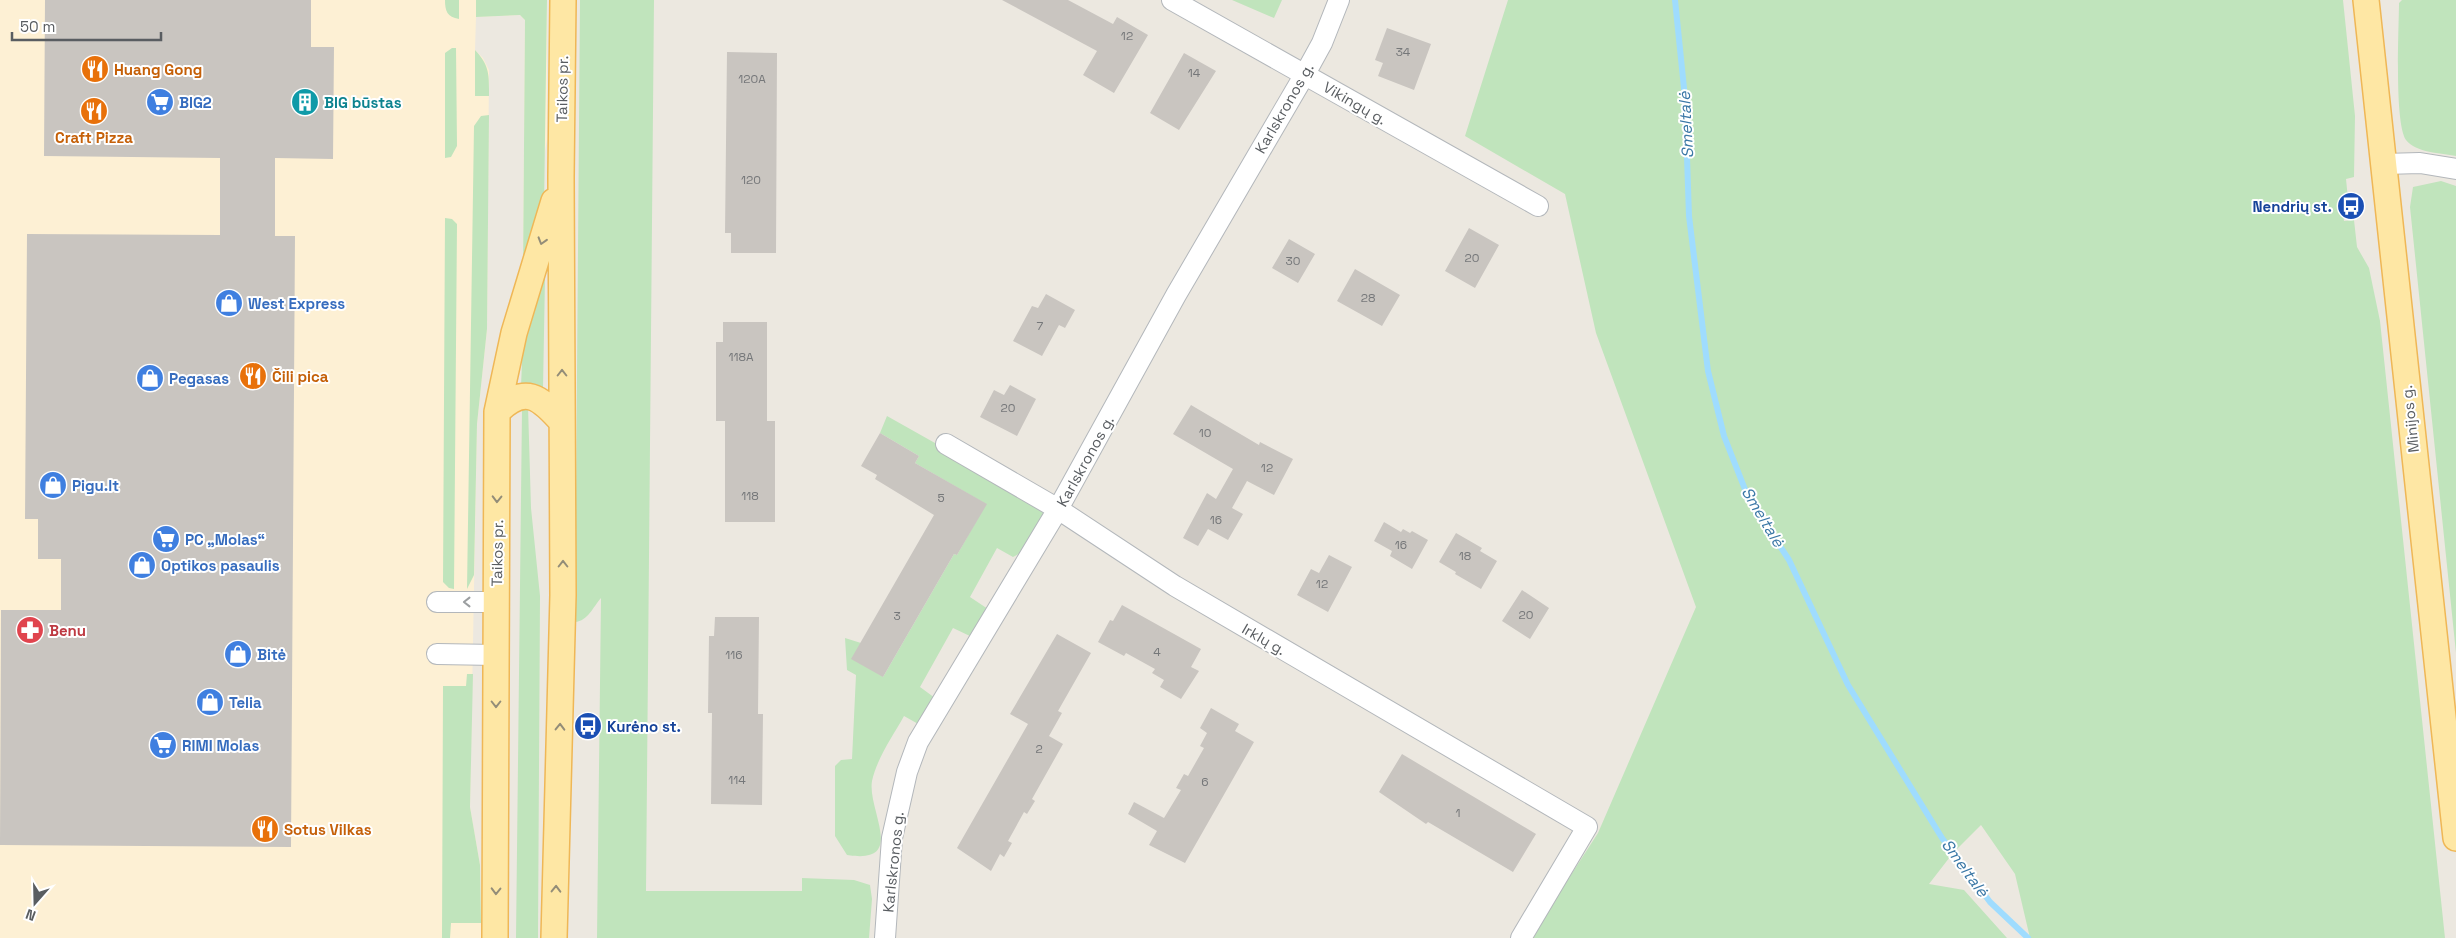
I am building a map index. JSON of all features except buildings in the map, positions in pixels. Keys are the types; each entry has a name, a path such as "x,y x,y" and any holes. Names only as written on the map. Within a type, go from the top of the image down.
{"main road":[{"name":"Taikos pr.","path":"554,938 563,605 561,177 563,0"},
{"name":"Minijos g.","path":"2366,0 2456,838"},
{"name":"Taikos pr.","path":"495,938 497,412 514,332 561,177"},
{"path":"497,412 517,397 528,395 545,402 562,422"}],"street":[{"name":"Vikingų g.","path":"1172,0 1538,206"},
{"name":"Karlskronos g.","path":"886,938 892,838 907,772 918,742 1058,508 1176,295 1305,74 1322,43 1339,0"},
{"path":"2384,164 2420,162 2456,169"},
{"name":"Irklų g.","path":"946,444 1058,508 1175,586 1587,827 1521,938"},
{"path":"437,602 496,602"},
{"path":"437,654 496,655"}],"shaded area":[{"path":"0,0 547,0 547,140 523,273 525,20 520,15 476,17 475,50 483,58 489,70 487,329 477,424 470,807 480,865 481,938 0,938"}],"green space":[{"path":"445,0 459,0 459,19 452,17 448,13"},
{"path":"476,0 547,0 544,208 523,273 525,20 520,15 476,17"},
{"path":"580,0 654,0 646,891 802,891 802,878 854,880 870,885 872,899 869,938 597,938 601,598 587,616 575,622"},
{"path":"1232,0 1282,0 1274,18"},
{"path":"1508,0 2343,0 2355,116 2354,177 2346,179 2348,199 2341,200 2344,221 2354,220 2357,247 2369,268 2380,321 2445,938 2030,938 2015,874 1981,825 1953,853 1929,884 1964,890 2007,938 1530,938 1598,833 1696,607 1596,333 1565,194 1465,136"},
{"path":"2402,0 2456,0 2456,156 2416,148 2406,140 2402,130 2398,74 2399,3"},
{"path":"452,48 456,48 457,146 451,157 445,158 445,53"},
{"path":"475,50 484,61 488,71 489,96 475,96"},
{"path":"489,115 487,329 477,424 474,575 467,589 474,126 481,116"},
{"path":"2441,181 2456,186 2456,653 2410,207 2413,187"},
{"path":"445,218 452,219 457,224 454,589 449,588 443,582"},
{"path":"543,274 545,277 543,389 521,386 523,339"},
{"path":"528,406 531,508 540,596 538,938 516,938 522,409"},
{"path":"887,416 1040,502 1044,511 1032,538 1018,554 1013,557 997,548 970,597 988,609 972,637 953,628 920,687 935,698 920,725 904,716 881,756 872,781 872,793 881,833 880,844 876,852 865,856 847,855 835,836 835,766 841,760 852,759 856,675 847,670 845,638 861,643 883,677 954,554 957,555 986,504 915,463 919,456 880,433"},
{"path":"467,674 473,674 470,807 480,865 481,923 451,923 450,938 442,938 443,686 466,686"}],"waterway":[{"name":"Smeltalė","path":"1675,0 1685,98 1689,216 1708,371 1724,436 1748,497 1789,560 1848,685 1942,838 1990,902 2028,938"}],"place":[{"name":"Huang Gong","path":"95,69"},
{"name":"BIG2","path":"160,102"},
{"name":"BIG būstas","path":"305,102"},
{"name":"Craft Pizza","path":"94,111"},
{"name":"Nendrių st.","path":"2351,206"},
{"name":"West Express","path":"229,303"},
{"name":"Čili pica","path":"253,376"},
{"name":"Pegasas","path":"150,378"},
{"name":"Pigu.lt","path":"53,485"},
{"name":"PC „Molas“","path":"166,539"},
{"name":"Optikos pasaulis","path":"142,565"},
{"name":"Benu","path":"30,630"},
{"name":"Bitė","path":"238,654"},
{"name":"Telia","path":"210,702"},
{"name":"Kurėno st.","path":"588,726"},
{"name":"RIMI Molas","path":"163,745"},
{"name":"Sotus Vilkas","path":"265,829"}]}
